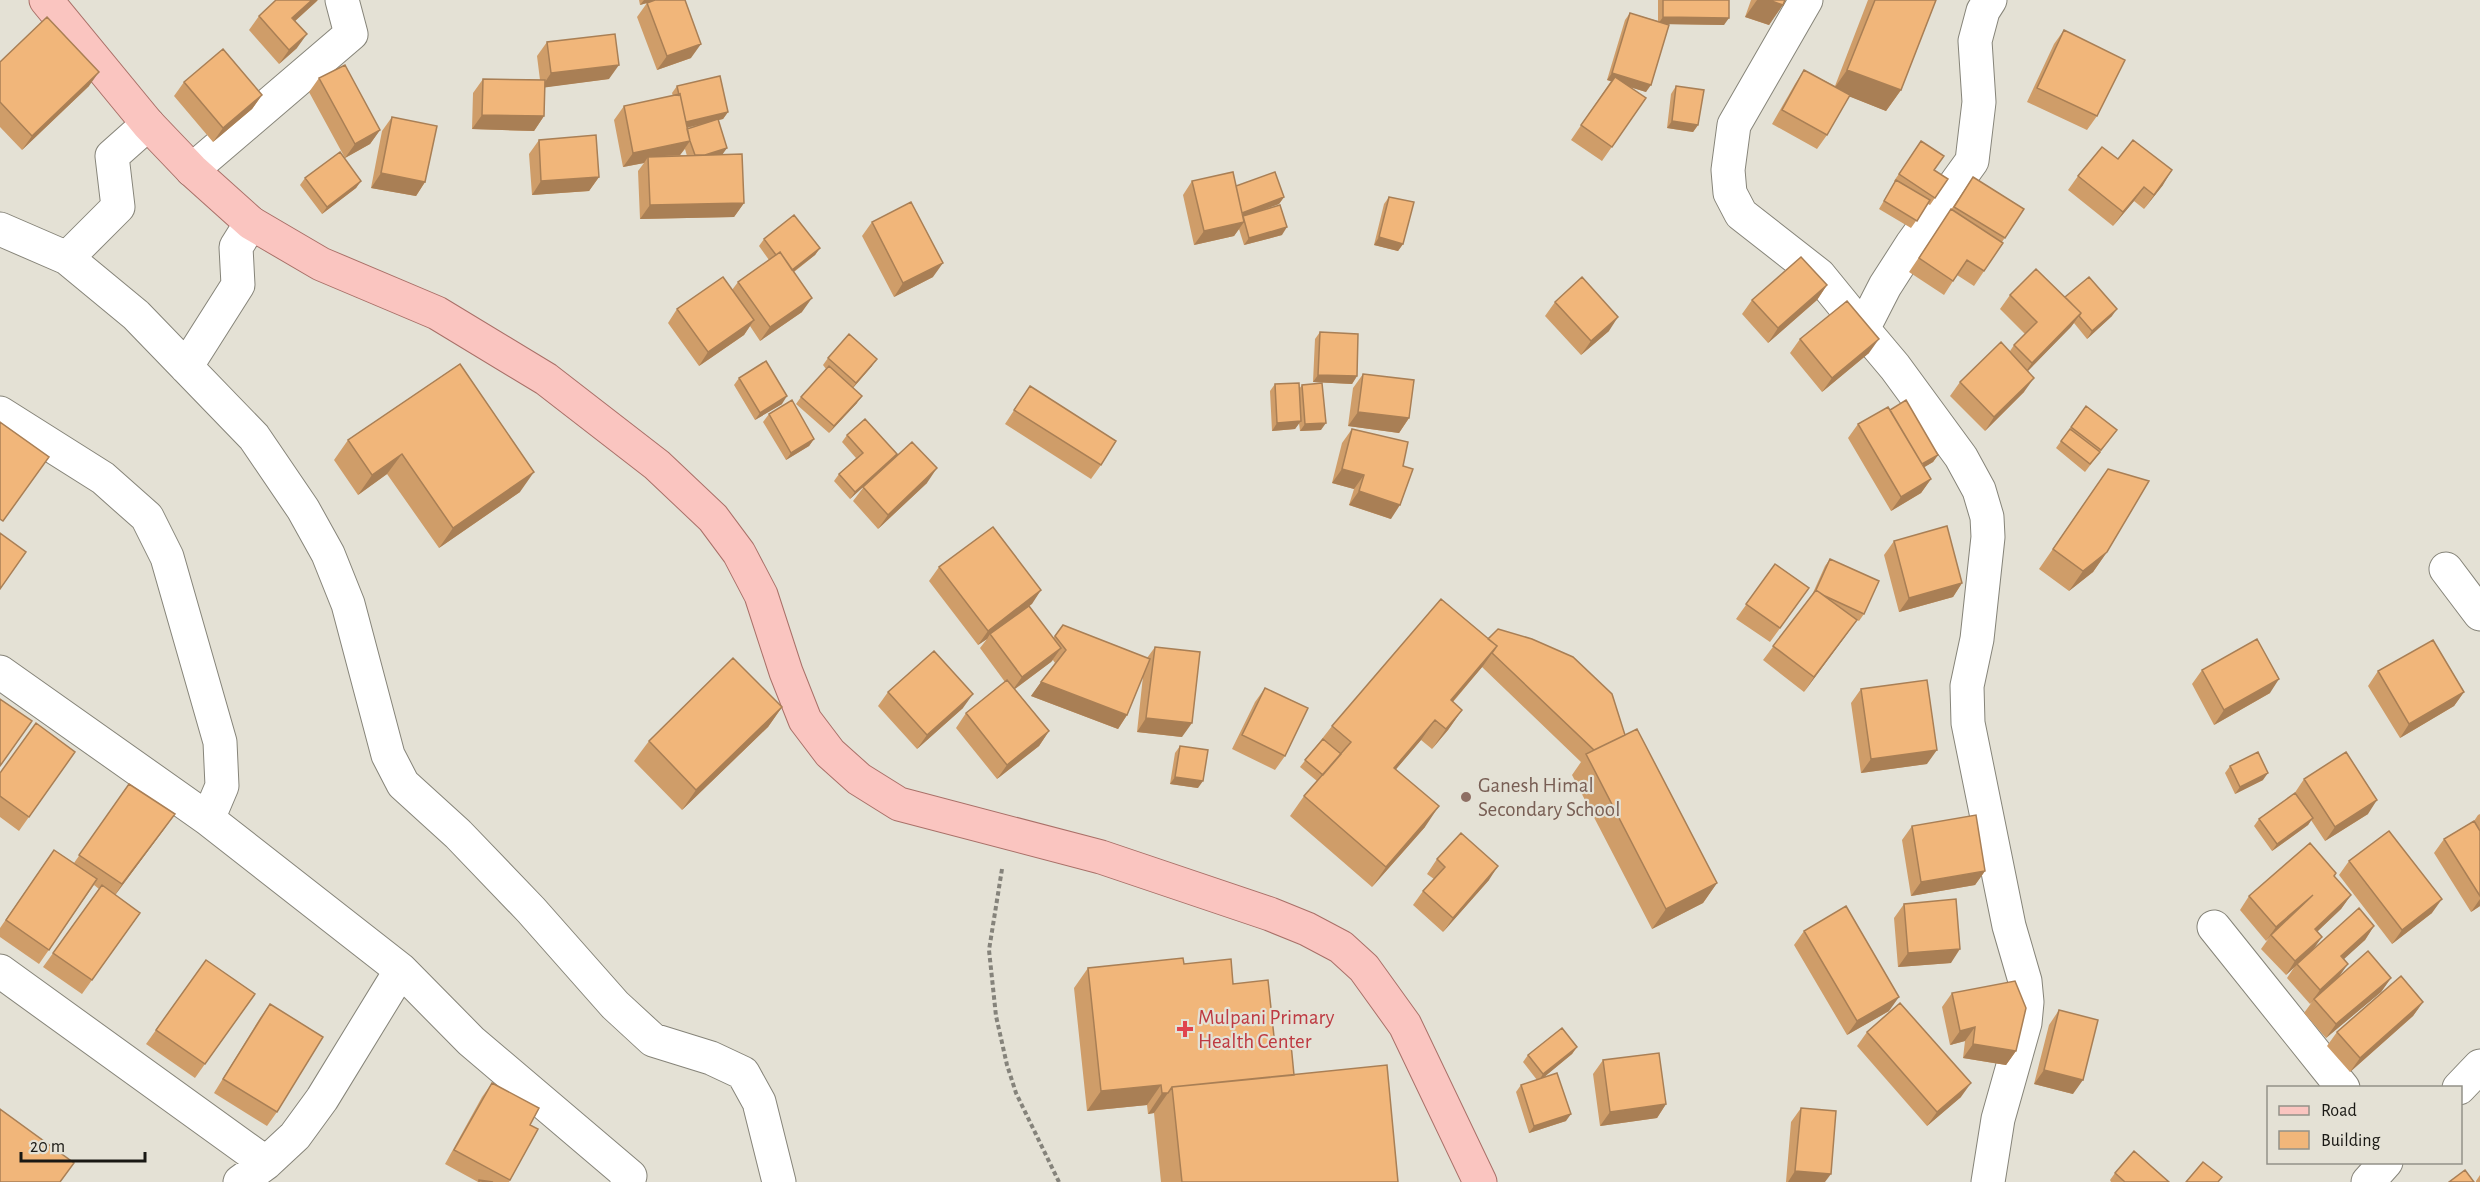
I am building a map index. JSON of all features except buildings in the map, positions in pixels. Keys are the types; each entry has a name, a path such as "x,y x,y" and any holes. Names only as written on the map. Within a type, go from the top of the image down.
{"main road":[{"path":"46,0 148,124 192,170 250,223 321,264 437,313 546,379 657,465 713,518 739,553 761,595 786,672 805,720 830,753 859,778 899,804 1101,857 1270,914 1307,929 1341,947 1365,968 1405,1025 1480,1182"}],"street":[{"path":"1806,0 1734,124 1728,170 1730,193 1741,214 1819,275 1895,367 1961,457 1979,490 1988,517 1977,639 1967,686 1968,723 2009,926 2025,981 2027,1002 2025,1023 1998,1119 1988,1182"},
{"path":"1863,329 1912,244 1972,161 1979,102 1975,41 1983,11 1990,0"},
{"path":"192,170 351,34 350,5"},
{"path":"67,258 118,207 112,156 148,124"},
{"path":"186,367 238,285 236,247 250,223"},
{"path":"0,229 67,258 136,315 254,436 303,509 328,554 348,604 388,755 403,784 458,834 531,910 615,1005 653,1040 711,1058 742,1073 759,1102 779,1182"},
{"path":"0,413 103,478 147,517 167,557 219,742 222,786 208,819"},
{"path":"2446,569 2480,615"},
{"path":"0,672 208,819 401,970 471,1041 630,1176 627,1182"},
{"path":"2214,927 2341,1086"},
{"path":"240,1182 266,1163 295,1136 322,1099 401,970"},
{"path":"0,971 266,1163"},
{"path":"2368,1182 2384,1164"}],"path":[{"path":"1007,832 989,950 996,1016 1016,1094 1059,1182"}],"place":[{"name":"Ganesh Himal Secondary School","path":"1466,797"},
{"name":"Mulpani Primary Health Center","path":"1185,1029"}]}
